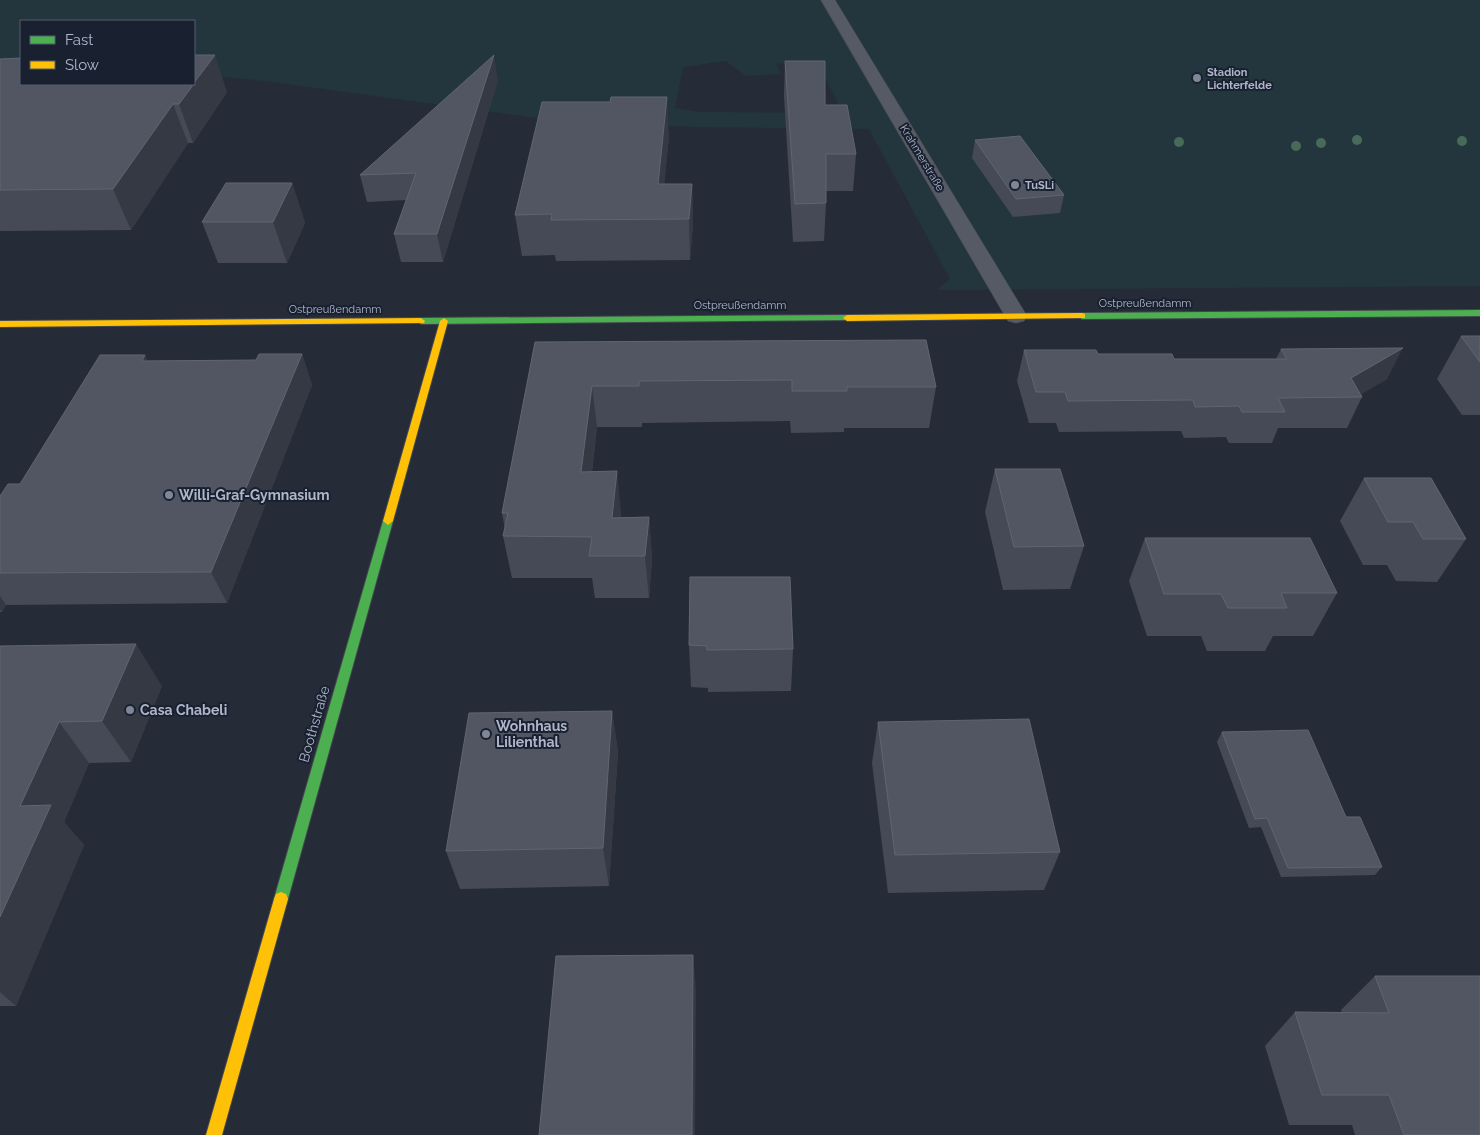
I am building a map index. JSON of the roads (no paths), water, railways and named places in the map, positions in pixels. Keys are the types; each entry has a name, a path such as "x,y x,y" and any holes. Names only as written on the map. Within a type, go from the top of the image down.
{"street":[{"name":"Krahmerstraße","path":"828,0 1016,316"},
{"name":"Ostpreußendamm","path":"0,324 1480,313"},
{"name":"Boothstraße","path":"214,1135 444,321"}],"place":[{"name":"Stadion Lichterfelde","path":"1197,78"},
{"name":"TuSLi","path":"1015,185"},
{"name":"Willi-Graf-Gymnasium","path":"169,495"},
{"name":"Casa Chabeli","path":"130,710"},
{"name":"Wohnhaus Lilienthal","path":"486,734"}]}
